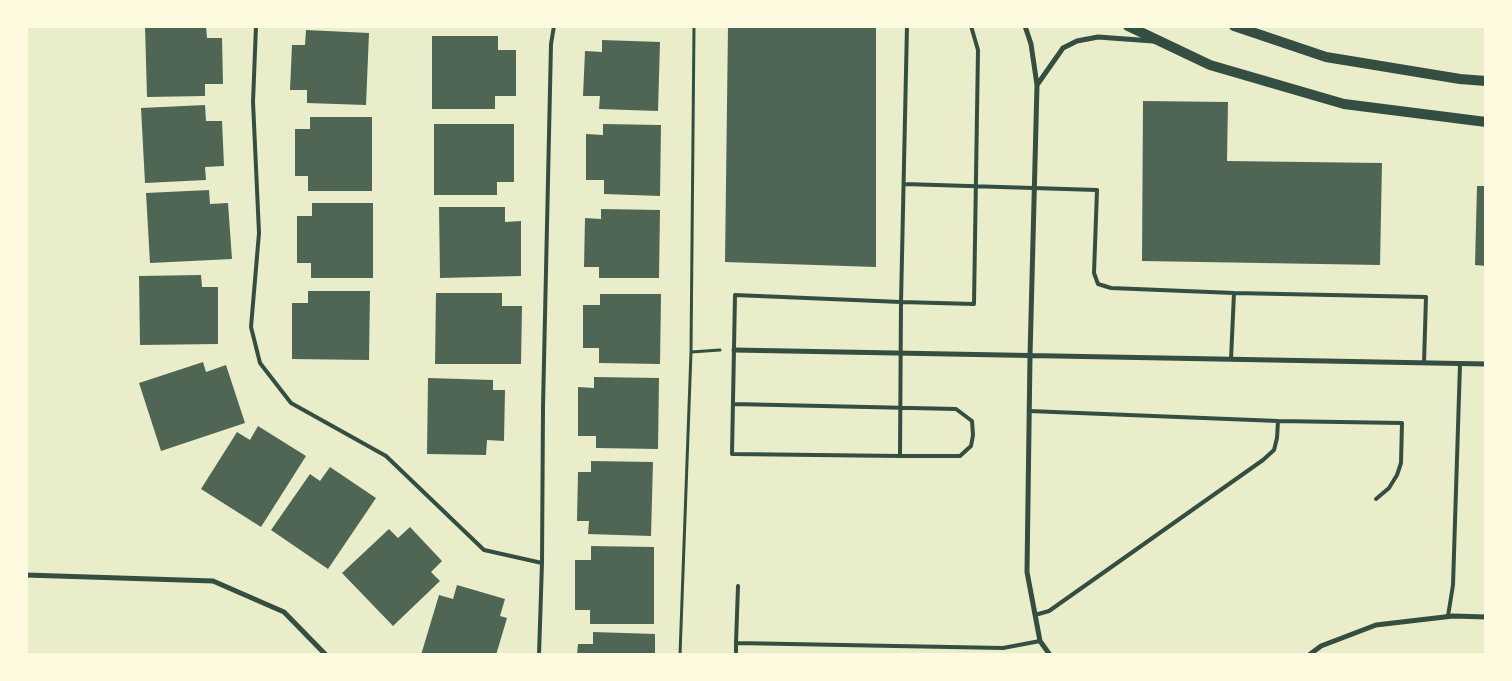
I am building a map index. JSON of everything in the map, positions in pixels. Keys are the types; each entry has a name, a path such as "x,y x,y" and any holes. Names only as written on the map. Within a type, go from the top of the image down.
{"main road":[{"path":"1128,26 1210,65 1344,104 1486,122"},
{"path":"1234,26 1326,57 1460,79 1486,80"}],"street":[{"path":"1025,26 1031,44 1037,85 1027,572 1040,640 1050,655"},
{"path":"1037,85 1063,48 1077,41 1098,37 1160,42"},
{"path":"734,350 1486,364"},
{"path":"26,575 214,581 284,612 326,655"},
{"path":"1309,655 1322,646 1376,625 1448,616 1486,617"}],"lane":[{"path":"256,26 253,102 259,233 251,327 260,363 291,403 386,456 484,550 542,563"},
{"path":"539,655 551,44 554,26"},
{"path":"900,456 901,302 907,26"},
{"path":"733,404 956,409 972,421 974,435 971,446 960,456 732,454 735,295 974,304 978,50 971,26"},
{"path":"904,184 1097,190 1094,273 1098,284 1111,288 1426,297 1424,363"},
{"path":"1231,359 1234,293"},
{"path":"1448,616 1453,585 1460,364"},
{"path":"1029,411 1278,421 1402,423 1401,463 1397,475 1389,488 1376,499"},
{"path":"1035,615 1050,611 1263,460 1274,450 1278,438 1278,421"},
{"path":"736,655 738,586"},
{"path":"736,643 1003,648 1040,640"}],"path":[{"path":"680,655 691,352 694,26"},
{"path":"691,352 734,350"}],"building":[{"path":"145,26 206,26 207,38 222,38 223,84 205,84 205,96 147,97"},
{"path":"728,26 876,26 876,267 725,262"},
{"path":"306,30 369,33 366,105 307,103 307,90 290,90 292,45 305,45"},
{"path":"432,36 498,36 498,50 516,50 516,96 495,96 495,109 432,109"},
{"path":"602,40 660,42 658,111 599,109 600,96 583,96 585,51 602,52"},
{"path":"1143,101 1228,102 1227,161 1382,163 1380,265 1142,261"},
{"path":"205,105 206,121 222,121 224,166 205,167 206,180 145,183 141,108"},
{"path":"310,117 372,117 372,191 308,191 308,176 295,176 295,129 310,129"},
{"path":"434,124 514,124 514,182 497,182 497,195 434,195"},
{"path":"603,124 661,125 660,196 604,194 604,180 586,180 586,134 603,135"},
{"path":"1477,186 1486,186 1486,266 1475,265"},
{"path":"209,190 210,204 228,203 232,259 150,263 146,193"},
{"path":"312,203 373,203 373,278 311,278 311,263 297,263 297,216 312,216"},
{"path":"439,207 505,207 505,222 521,221 521,276 440,278"},
{"path":"601,209 660,210 659,278 599,278 599,267 584,267 585,218 601,219"},
{"path":"201,275 202,287 218,287 218,344 140,345 139,276"},
{"path":"308,291 370,291 369,360 292,359 292,303 308,303"},
{"path":"436,293 502,293 502,306 522,306 521,364 435,364"},
{"path":"600,294 661,294 660,364 599,363 599,348 583,348 583,305 600,305"},
{"path":"203,362 206,372 226,365 245,423 161,451 139,383"},
{"path":"594,377 659,378 658,449 596,448 596,436 578,436 578,387 594,388"},
{"path":"428,378 493,380 493,390 505,390 504,441 487,440 486,455 427,454"},
{"path":"258,426 306,456 261,527 201,489 237,432 250,440"},
{"path":"591,461 653,462 651,536 588,534 589,521 577,521 578,472 591,472"},
{"path":"330,467 376,498 328,569 271,530 310,474 320,481"},
{"path":"410,527 442,561 431,572 440,581 393,626 342,573 389,529 398,538"},
{"path":"591,546 654,547 654,624 590,624 590,610 575,610 575,560 591,560"},
{"path":"457,585 505,599 500,616 507,618 496,655 421,655 439,595 453,599"},
{"path":"593,632 655,634 655,655 577,655 578,644 593,644"}]}
